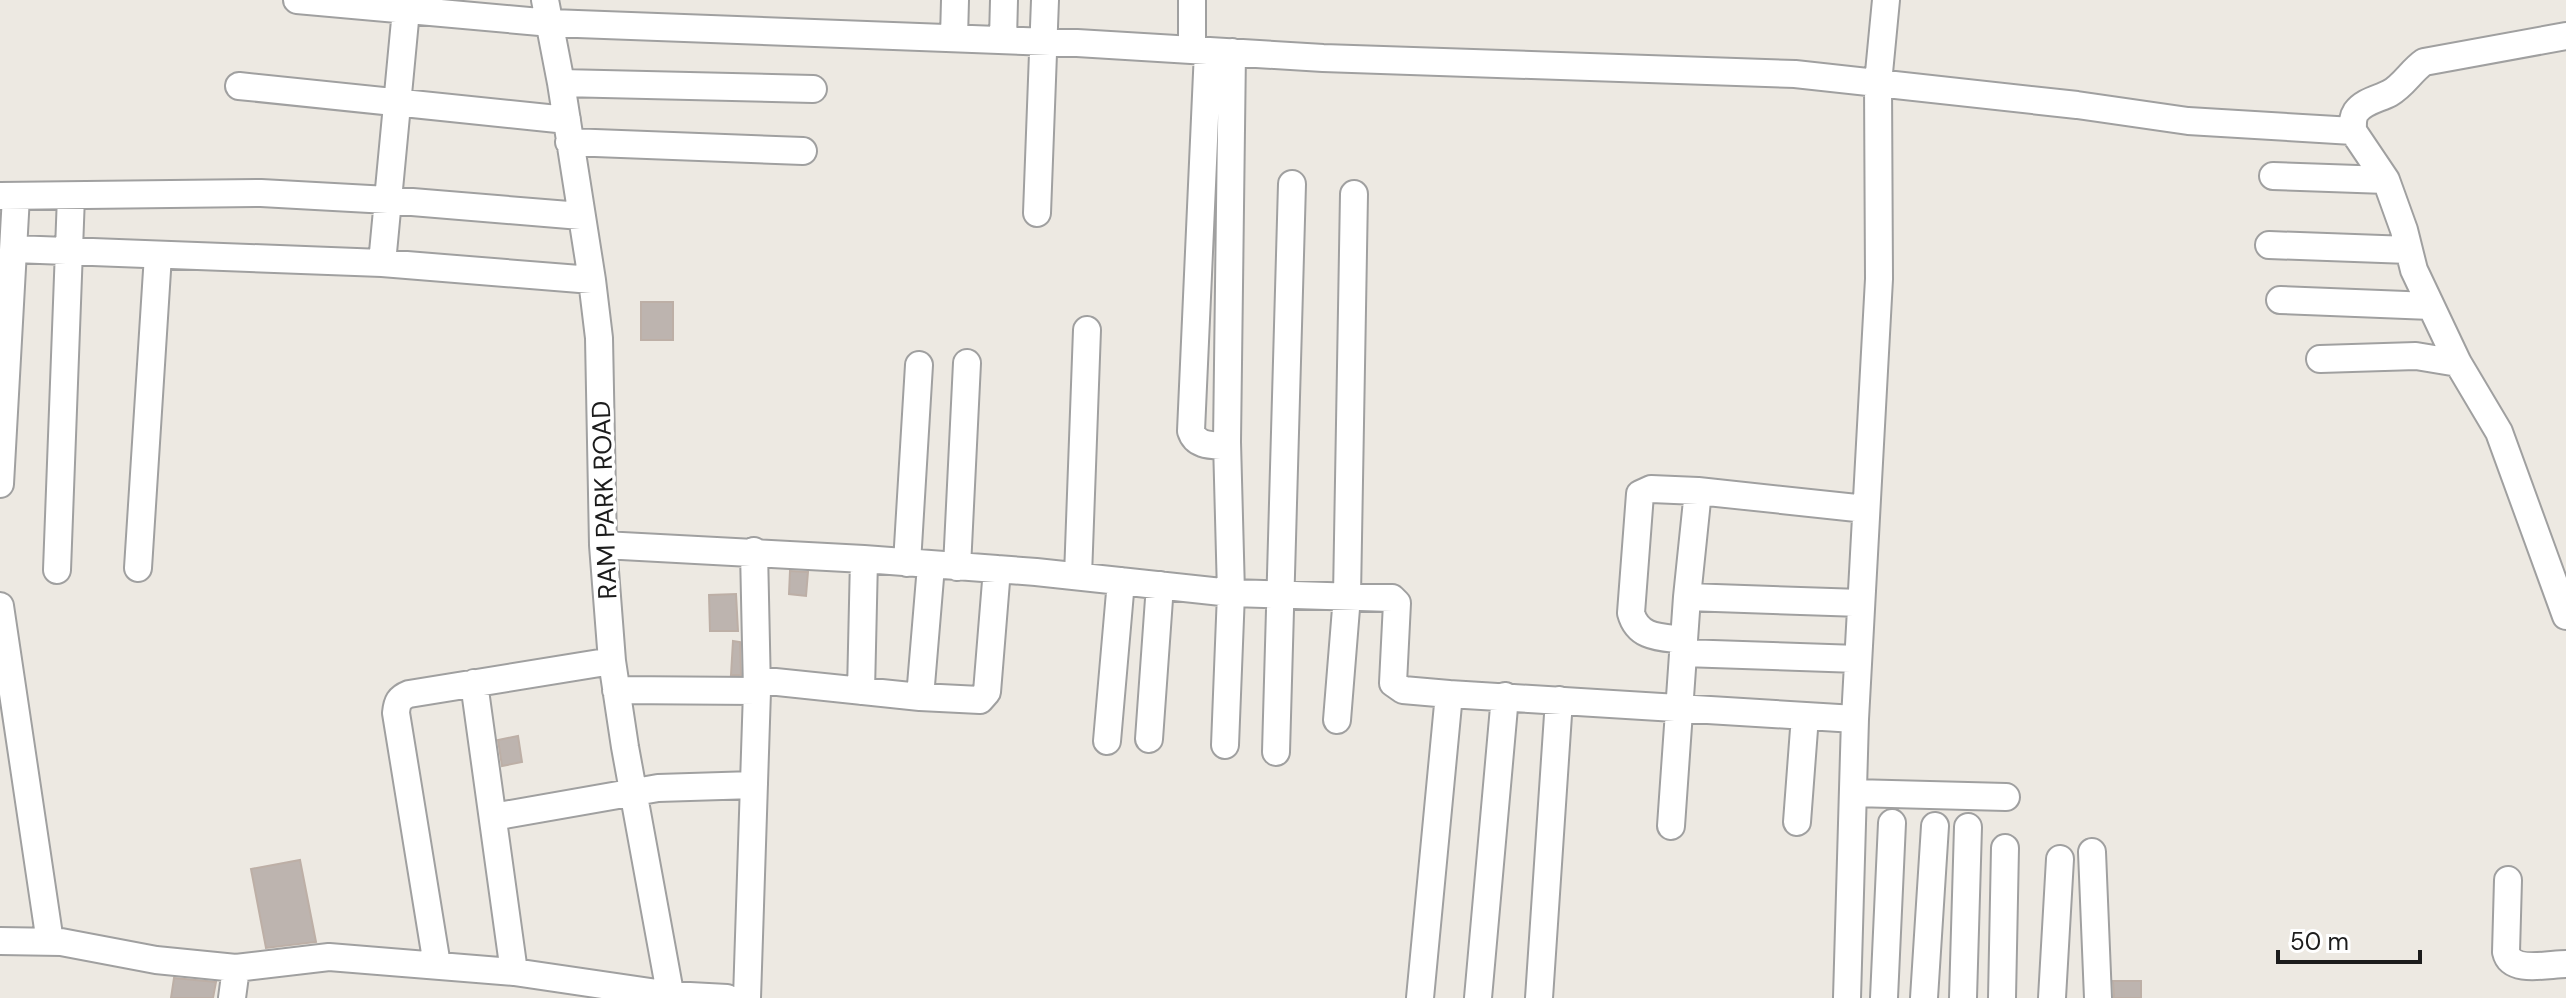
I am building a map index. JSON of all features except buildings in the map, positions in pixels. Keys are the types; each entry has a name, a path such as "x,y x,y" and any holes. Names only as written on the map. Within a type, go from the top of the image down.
{"street":[{"path":"297,0 406,10 548,11 954,38 1211,51 1546,67 1795,74 2077,105 2188,121 2353,131"},
{"path":"954,38 955,0"},
{"path":"1003,39 1004,0"},
{"path":"1037,213 1045,0"},
{"path":"1192,0 1211,51 1231,593 1225,745"},
{"path":"1847,998 1855,719 1879,279 1878,83 1886,0"},
{"path":"382,263 406,10"},
{"name":"RAM PARK ROAD","path":"548,11 599,338 603,545 612,661 671,997"},
{"path":"2566,36 2424,62 2414,69 2404,83 2357,110 2352,120 2353,131 2386,180 2414,270 2458,363 2499,432 2566,616"},
{"path":"1211,51 1191,431 1196,440 1203,444 1227,446"},
{"path":"561,83 813,89"},
{"path":"239,86 397,102 568,131 803,151"},
{"path":"2273,176 2386,180"},
{"path":"1276,752 1292,184"},
{"path":"0,484 14,249 8,196 261,193 581,216"},
{"path":"1337,720 1347,596 1354,194"},
{"path":"57,570 71,196"},
{"path":"2269,245 2409,250"},
{"path":"14,249 382,263 592,280"},
{"path":"138,568 158,255"},
{"path":"2280,300 2431,306"},
{"path":"1078,576 1087,330"},
{"path":"2320,359 2416,356 2458,363"},
{"path":"920,697 932,565 967,363"},
{"path":"919,365 932,565"},
{"path":"1858,659 1684,647 1639,630 1631,613 1638,499 1640,494 1651,489 1866,509"},
{"path":"1671,826 1687,597 1698,491"},
{"path":"603,545 754,551 997,569 1231,593 1392,598 1397,603 1393,676 1397,688 1449,694 1855,719"},
{"path":"747,998 757,686 754,551"},
{"path":"861,691 864,559"},
{"path":"616,690 757,686 975,701 987,692 997,569"},
{"path":"1107,741 1121,581"},
{"path":"1149,739 1160,585"},
{"path":"1687,597 1861,603"},
{"path":"0,606 50,942"},
{"path":"437,965 396,713 397,703 409,694 612,661"},
{"path":"474,683 514,972"},
{"path":"1420,998 1449,694"},
{"path":"1478,998 1505,696"},
{"path":"1539,998 1559,700"},
{"path":"1797,822 1805,716"},
{"path":"493,817 658,788 754,785"},
{"path":"1853,793 2006,797"},
{"path":"1884,998 1892,823"},
{"path":"1924,998 1935,826"},
{"path":"1963,998 1968,827"},
{"path":"2002,998 2005,848"},
{"path":"2092,852 2098,998"},
{"path":"2052,998 2060,859"},
{"path":"2508,880 2508,960 2513,965 2566,964"},
{"path":"0,941 50,942 156,960 236,968 329,957 437,965 514,972 671,997 727,998"},
{"path":"232,998 236,968"}]}
